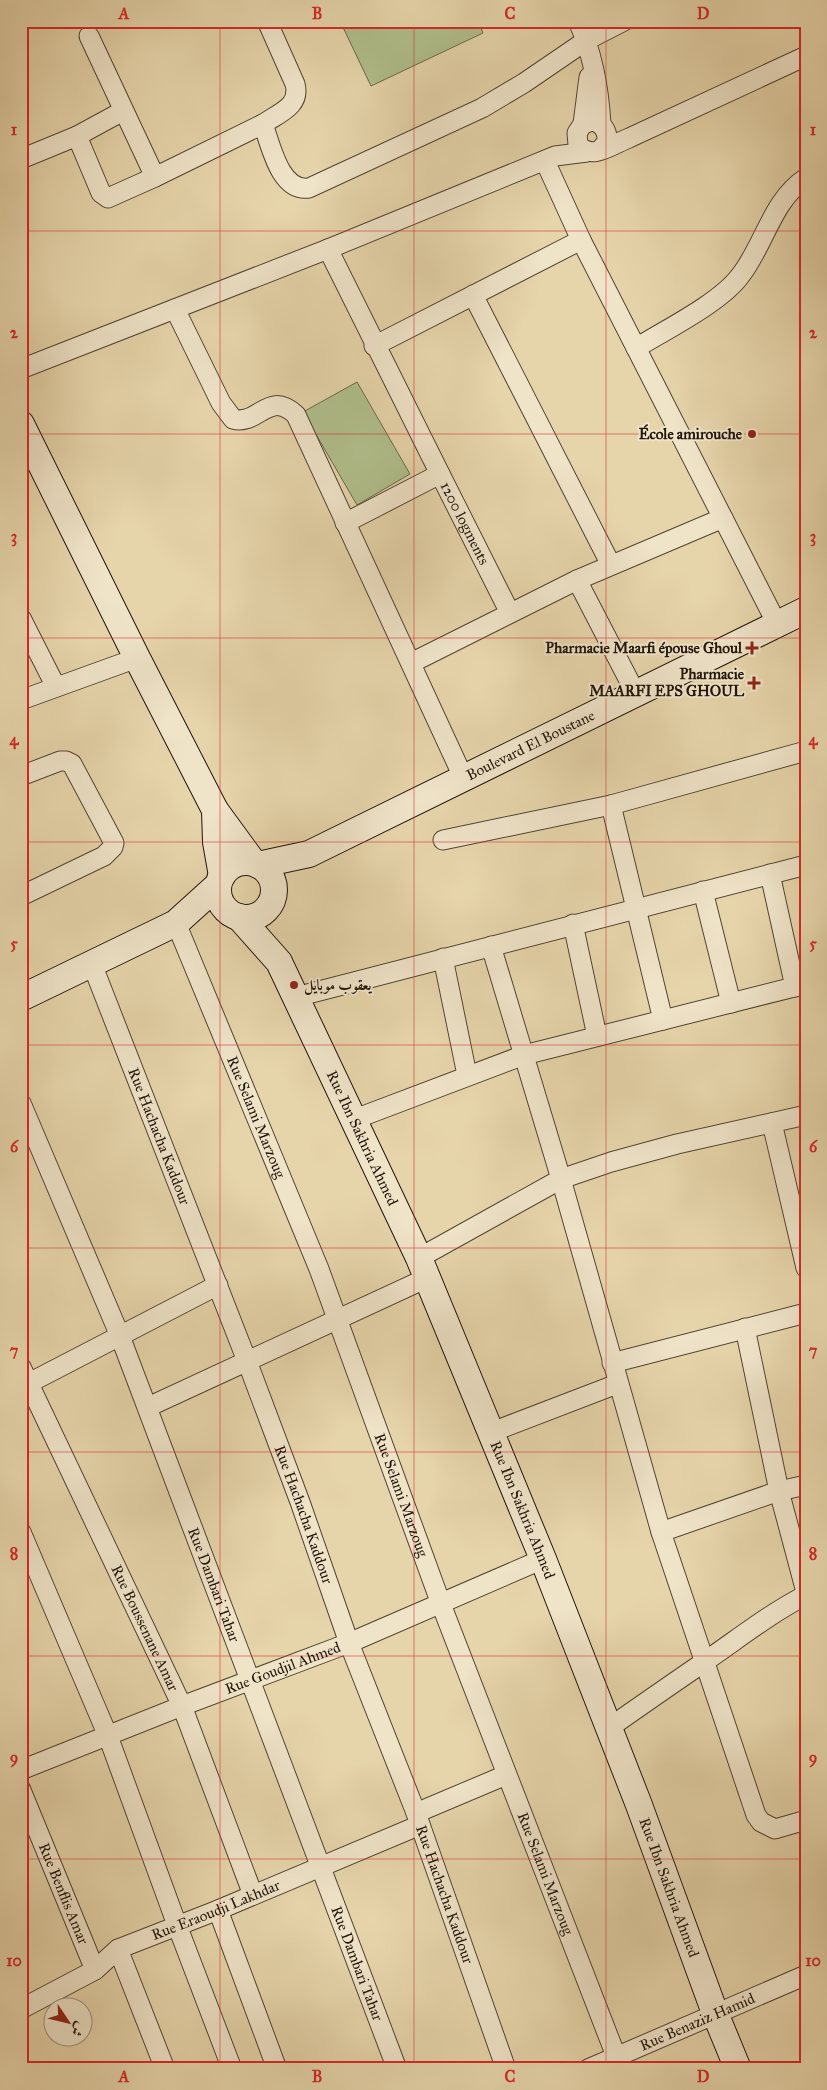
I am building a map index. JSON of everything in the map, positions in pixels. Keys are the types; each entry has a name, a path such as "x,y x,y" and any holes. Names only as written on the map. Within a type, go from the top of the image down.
{"main road":[{"path":"21,424 215,810 256,863 269,873 274,886 272,900 279,962"},
{"name":"Boulevard El Boustane","path":"309,854 806,610"},
{"path":"215,810 220,880 219,897 223,906 279,962"},
{"path":"178,922 220,880 228,868 237,863 256,863 309,854"},
{"path":"21,998 178,922 234,915 255,917 264,912 309,854"},
{"name":"Rue Ibn Sakhria Ahmed","path":"279,962 355,1119 423,1268 492,1432 609,1728 715,2013 738,2069"}],"street":[{"path":"77,136 104,196 113,197 263,124 294,103 296,94 295,84 267,21"},
{"path":"578,21 589,47 600,103 591,127 578,145 594,151"},
{"path":"263,124 284,177 296,187 301,189 309,188 482,108 589,47 624,21"},
{"path":"89,36 156,177"},
{"path":"21,369 328,249 550,158 594,151 629,138 806,56"},
{"path":"21,159 77,136 123,111"},
{"path":"591,127 629,138"},
{"path":"591,127 606,131 607,142 594,151"},
{"path":"550,158 591,127"},
{"path":"550,158 581,240 777,624"},
{"path":"636,348 724,293 751,262 786,196 797,184 806,178"},
{"path":"374,346 581,240"},
{"path":"328,249 374,346 440,474"},
{"path":"473,295 611,565"},
{"path":"175,309 221,403 233,419 243,420 272,406 282,405 296,415 464,779"},
{"name":"1200 logments","path":"345,523 440,474 510,613"},
{"path":"411,663 577,580 723,518"},
{"path":"577,580 636,694"},
{"path":"21,618 56,687"},
{"path":"21,700 137,658"},
{"path":"444,840 611,805 806,751"},
{"path":"21,776 60,761 72,764 114,843 113,848 104,856 21,896"},
{"path":"611,805 664,1020"},
{"path":"296,997 806,865"},
{"path":"355,1119 524,1055 800,986 770,874"},
{"path":"703,891 731,1002"},
{"name":"Rue Selami Marzoug","path":"178,922 299,1217 441,1604 619,2062"},
{"path":"573,924 597,1036"},
{"path":"491,946 561,1180 660,1532 706,1661 756,1814 761,1822 776,1830 806,1820"},
{"path":"443,958 467,1075"},
{"name":"Rue Hachacha Kaddour","path":"92,964 218,1285 300,1502 349,1643 418,1819 506,2069"},
{"name":"Rue Dambari Tahar","path":"21,1103 120,1336 148,1407 397,2069"},
{"path":"148,1407 336,1319 423,1268 561,1180 611,1162 677,1144 806,1115"},
{"path":"772,1123 806,1268"},
{"path":"25,1375 120,1336 218,1285"},
{"path":"612,1363 806,1313"},
{"path":"609,1728 756,1624 806,1593 779,1491 745,1328"},
{"name":"Rue Boussenane Amar","path":"25,1375 182,1706 253,1895"},
{"path":"492,1432 618,1384"},
{"path":"660,1532 779,1491 806,1485"},
{"path":"21,1532 108,1736 232,2069"},
{"name":"Rue Goudjil Ahmed","path":"21,1770 250,1679 349,1643 543,1559"},
{"name":"Rue Eraoudji Lakhdar","path":"21,2010 95,1970 118,1949 218,1910 321,1866 506,1775"},
{"name":"Rue Benflis Amar","path":"21,1790 95,1970"},
{"path":"218,1910 277,2069"},
{"path":"118,1949 164,2069"},
{"name":"Rue Benaziz Hamid","path":"588,2069 619,2062 715,2013 806,1975"}],"green space":[{"path":"340,21 478,21 483,33 371,86"},
{"path":"357,382 410,474 357,505 303,412"}],"place":[{"name":"École amirouche","path":"752,434"},
{"name":"Pharmacie Maarfi épouse Ghoul","path":"752,648"},
{"name":"Pharmacie MAARFI EPS GHOUL","path":"754,683"},
{"name":"يعقوب موبايل","path":"294,985"}]}
